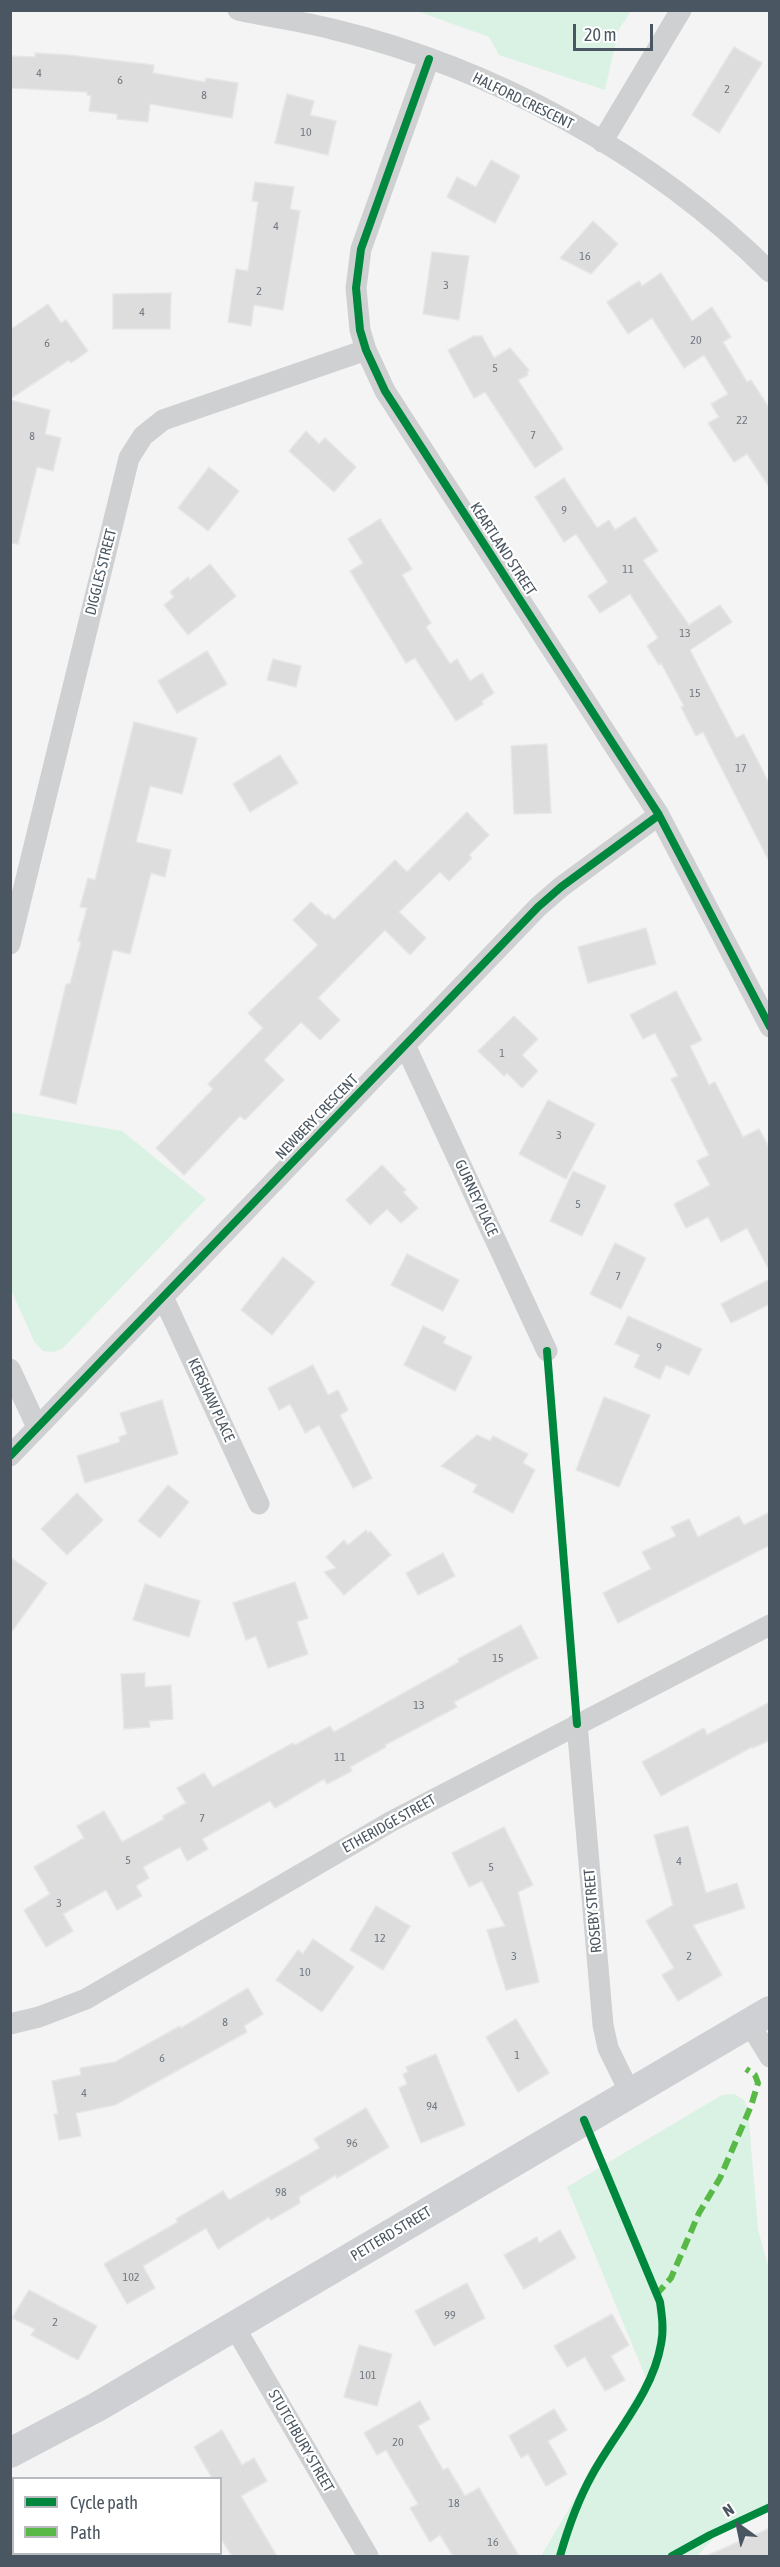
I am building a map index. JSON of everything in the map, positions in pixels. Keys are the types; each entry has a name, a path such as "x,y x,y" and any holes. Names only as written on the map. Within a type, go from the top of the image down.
{"street":[{"name":"HALFORD CRESCENT","path":"238,10 332,29 429,59 495,86 560,118 640,166 715,221 770,272"},
{"path":"602,142 681,10"},
{"name":"KEARTLAND STREET","path":"429,59 361,249 356,288 360,330 366,350 385,391 659,815 770,1027"},
{"name":"DIGGLES STREET","path":"10,944 129,458 143,436 163,420 366,350"},
{"name":"NEWBERY CRESCENT","path":"10,1456 538,907 561,887 659,815"},
{"name":"GURNEY PLACE","path":"405,1045 547,1351"},
{"name":"KERSHAW PLACE","path":"163,1297 259,1504"},
{"path":"10,1369 37,1427"},
{"name":"ETHERIDGE STREET","path":"10,2024 39,2017 86,1999 392,1821 770,1625"},
{"name":"ROSEBY STREET","path":"577,1724 603,2025 608,2048 630,2093"},
{"path":"759,2018 770,2057"},
{"name":"PETTERD STREET","path":"10,2453 97,2407 759,2018"},
{"name":"STUTCHBURY STREET","path":"234,2326 368,2556"}],"green space":[{"path":"631,10 618,31 605,90 499,55 489,37 417,11"},
{"path":"10,1112 122,1131 206,1199 63,1348 54,1352 43,1351 35,1343 11,1290"},
{"path":"734,2094 744,2100 748,2110 758,2230 769,2268 769,2512 715,2537 697,2556 541,2556 646,2378 567,2187 722,2095"}],"building":[{"path":"734,47 762,63 719,133 692,115"},
{"path":"35,53 154,65 153,73 205,82 206,78 238,83 232,118 150,104 148,122 117,119 117,114 89,111 91,96 87,95 87,92 10,88 10,56 35,57"},
{"path":"287,94 314,101 310,115 336,121 328,155 275,143"},
{"path":"491,160 520,176 495,223 447,197 457,177 476,187"},
{"path":"255,182 294,187 290,209 300,211 283,310 254,305 251,326 228,322 236,269 248,271 258,202 252,201"},
{"path":"593,221 618,244 591,274 560,258"},
{"path":"432,252 469,256 459,320 423,314"},
{"path":"661,273 692,321 712,307 731,337 723,342 747,382 751,380 770,409 770,488 747,454 734,462 708,423 719,417 711,404 728,394 704,355 684,368 652,318 628,334 607,302 639,281 642,286"},
{"path":"171,293 170,329 113,329 113,294"},
{"path":"48,304 61,323 66,320 88,351 71,363 69,360 10,399 10,330"},
{"path":"474,336 482,336 494,358 510,348 529,370 528,375 518,380 563,449 535,468 485,392 474,398 448,350"},
{"path":"10,400 50,410 45,434 61,438 53,471 37,467 18,544 10,543"},
{"path":"306,431 319,444 325,438 356,467 334,492 289,451"},
{"path":"209,467 239,491 208,531 178,508"},
{"path":"564,478 597,528 609,520 615,530 635,517 658,551 643,560 689,625 720,605 732,622 690,650 736,738 744,734 770,785 770,863 703,732 696,736 681,707 684,706 661,663 659,665 647,646 658,638 630,594 600,613 588,596 608,582 576,534 564,542 535,497"},
{"path":"380,519 412,569 402,575 431,623 426,627 450,664 457,659 470,681 482,673 494,693 482,701 483,704 456,721 415,658 406,663 350,571 363,563 348,539"},
{"path":"210,564 236,596 188,635 164,605 174,597 170,592 188,577 190,580"},
{"path":"207,651 227,684 177,713 158,681"},
{"path":"273,659 301,666 296,687 267,680"},
{"path":"134,722 197,738 182,794 150,786 136,842 171,850 165,877 151,873 130,954 113,950 76,1104 40,1095 66,984 70,984 81,942 78,941 87,908 80,907 88,878 95,880"},
{"path":"547,744 551,813 514,814 511,746"},
{"path":"280,755 298,783 250,812 233,784"},
{"path":"467,812 489,835 469,855 472,858 449,881 440,872 399,912 426,938 410,955 385,930 318,998 340,1020 320,1040 301,1022 264,1060 284,1080 245,1120 240,1116 184,1175 156,1148 213,1089 208,1084 263,1028 248,1013 318,945 293,920 311,902 334,920 395,860 407,872"},
{"path":"646,928 656,964 588,983 578,947"},
{"path":"676,991 702,1040 690,1046 709,1085 715,1082 743,1137 759,1129 770,1149 770,1272 747,1228 721,1242 708,1217 686,1228 674,1204 710,1185 697,1161 709,1155 671,1079 678,1076 655,1033 643,1039 630,1015"},
{"path":"514,1016 538,1039 522,1055 538,1071 522,1088 507,1073 504,1076 478,1051"},
{"path":"548,1100 595,1124 566,1179 519,1154"},
{"path":"382,1165 406,1190 403,1192 418,1208 401,1223 387,1209 370,1225 346,1200"},
{"path":"573,1171 606,1186 582,1236 550,1221"},
{"path":"615,1243 646,1258 621,1309 590,1294"},
{"path":"407,1254 459,1280 443,1311 391,1285"},
{"path":"283,1257 315,1282 272,1335 241,1310"},
{"path":"770,1279 770,1304 731,1323 721,1304"},
{"path":"628,1316 702,1349 689,1375 666,1365 660,1379 634,1367 640,1355 615,1344"},
{"path":"423,1326 446,1337 443,1343 472,1357 455,1391 404,1365"},
{"path":"313,1365 328,1395 338,1390 348,1410 340,1415 372,1478 353,1488 319,1425 305,1433 290,1404 279,1410 268,1388"},
{"path":"604,1397 650,1415 619,1487 576,1470"},
{"path":"162,1400 178,1454 85,1483 77,1456 120,1442 119,1437 127,1434 120,1413"},
{"path":"477,1435 490,1441 493,1436 528,1454 523,1463 535,1470 513,1513 473,1492 477,1485 441,1466"},
{"path":"168,1485 189,1502 160,1538 138,1521"},
{"path":"77,1493 103,1520 67,1555 41,1529"},
{"path":"770,1512 770,1545 618,1623 603,1593 651,1569 642,1552 676,1536 671,1527 689,1519 698,1537 739,1516 744,1525"},
{"path":"366,1530 368,1533 370,1531 391,1555 344,1595 324,1572 336,1568 326,1557 344,1540 348,1545"},
{"path":"443,1553 455,1576 418,1595 406,1573"},
{"path":"10,1557 47,1583 10,1634"},
{"path":"295,1582 308,1618 297,1622 308,1654 268,1668 256,1636 246,1640 233,1603"},
{"path":"145,1584 200,1601 189,1637 133,1620"},
{"path":"521,1625 538,1658 454,1702 457,1707 385,1745 386,1747 350,1767 352,1771 327,1784 324,1779 275,1808 270,1801 202,1839 208,1849 187,1861 180,1847 143,1867 149,1878 136,1886 142,1896 117,1910 106,1890 63,1914 73,1931 46,1947 24,1910 50,1894 34,1867 84,1838 77,1826 104,1811 122,1842 164,1819 163,1816 186,1803 177,1788 204,1773 213,1787 293,1743 295,1745 330,1726 334,1732"},
{"path":"145,1673 145,1687 171,1685 173,1719 149,1721 150,1727 124,1729 121,1674"},
{"path":"770,1702 770,1740 752,1747 661,1796 642,1762 704,1728 707,1735"},
{"path":"688,1826 706,1893 737,1883 745,1908 693,1925 722,1975 678,2001 662,1975 674,1968 646,1921 673,1905 654,1835"},
{"path":"504,1827 533,1885 518,1892 539,1982 506,1990 487,1930 505,1926 482,1881 469,1887 452,1853"},
{"path":"376,1906 410,1926 383,1970 350,1950"},
{"path":"313,1939 354,1967 322,2012 276,1980 298,1950 303,1954"},
{"path":"248,1988 263,2014 244,2026 247,2032 115,2105 76,2113 81,2136 59,2140 54,2114 58,2114 52,2081 81,2075 80,2068 115,2062 180,2026 181,2028"},
{"path":"516,2019 549,2073 518,2092 486,2037"},
{"path":"436,2054 465,2125 421,2143 399,2088 407,2084 403,2074 408,2072 406,2067"},
{"path":"366,2108 389,2147 337,2178 336,2175 299,2197 300,2203 271,2220 269,2217 218,2249 206,2228 143,2266 155,2288 127,2304 104,2264 178,2222 176,2219 223,2191 229,2200 320,2148 314,2139"},
{"path":"560,2230 576,2258 524,2289 504,2255 537,2237 539,2243"},
{"path":"467,2283 485,2318 434,2346 415,2311"},
{"path":"29,2290 97,2326 78,2360 31,2335 35,2329 12,2318"},
{"path":"612,2314 629,2345 611,2356 625,2380 605,2391 585,2357 567,2367 554,2346"},
{"path":"359,2345 392,2354 377,2406 344,2397"},
{"path":"420,2401 430,2419 418,2426 443,2470 448,2468 465,2496 479,2488 519,2556 453,2556 440,2535 430,2542 410,2508 418,2504 386,2450 377,2455 364,2433"},
{"path":"554,2409 567,2430 548,2441 567,2474 546,2486 528,2454 521,2458 509,2436"},
{"path":"222,2430 242,2465 254,2458 267,2481 241,2496 277,2556 232,2556 222,2540 222,2477 211,2477 194,2447"},
{"path":"770,2528 770,2556 706,2556"}],"marked path":[{"path":"656,2295 671,2278 699,2213 720,2178 751,2106 758,2083 755,2075 746,2069"}],"cycle path":[{"path":"429,59 361,249 356,288 360,330 366,350 385,391 659,815 770,1027"},
{"path":"10,1456 538,907 561,887 659,815"},
{"path":"547,1351 577,1724"},
{"path":"560,2556 566,2535 587,2485 650,2379 657,2362 662,2334 660,2302 584,2120"},
{"path":"672,2556 770,2507"}]}
